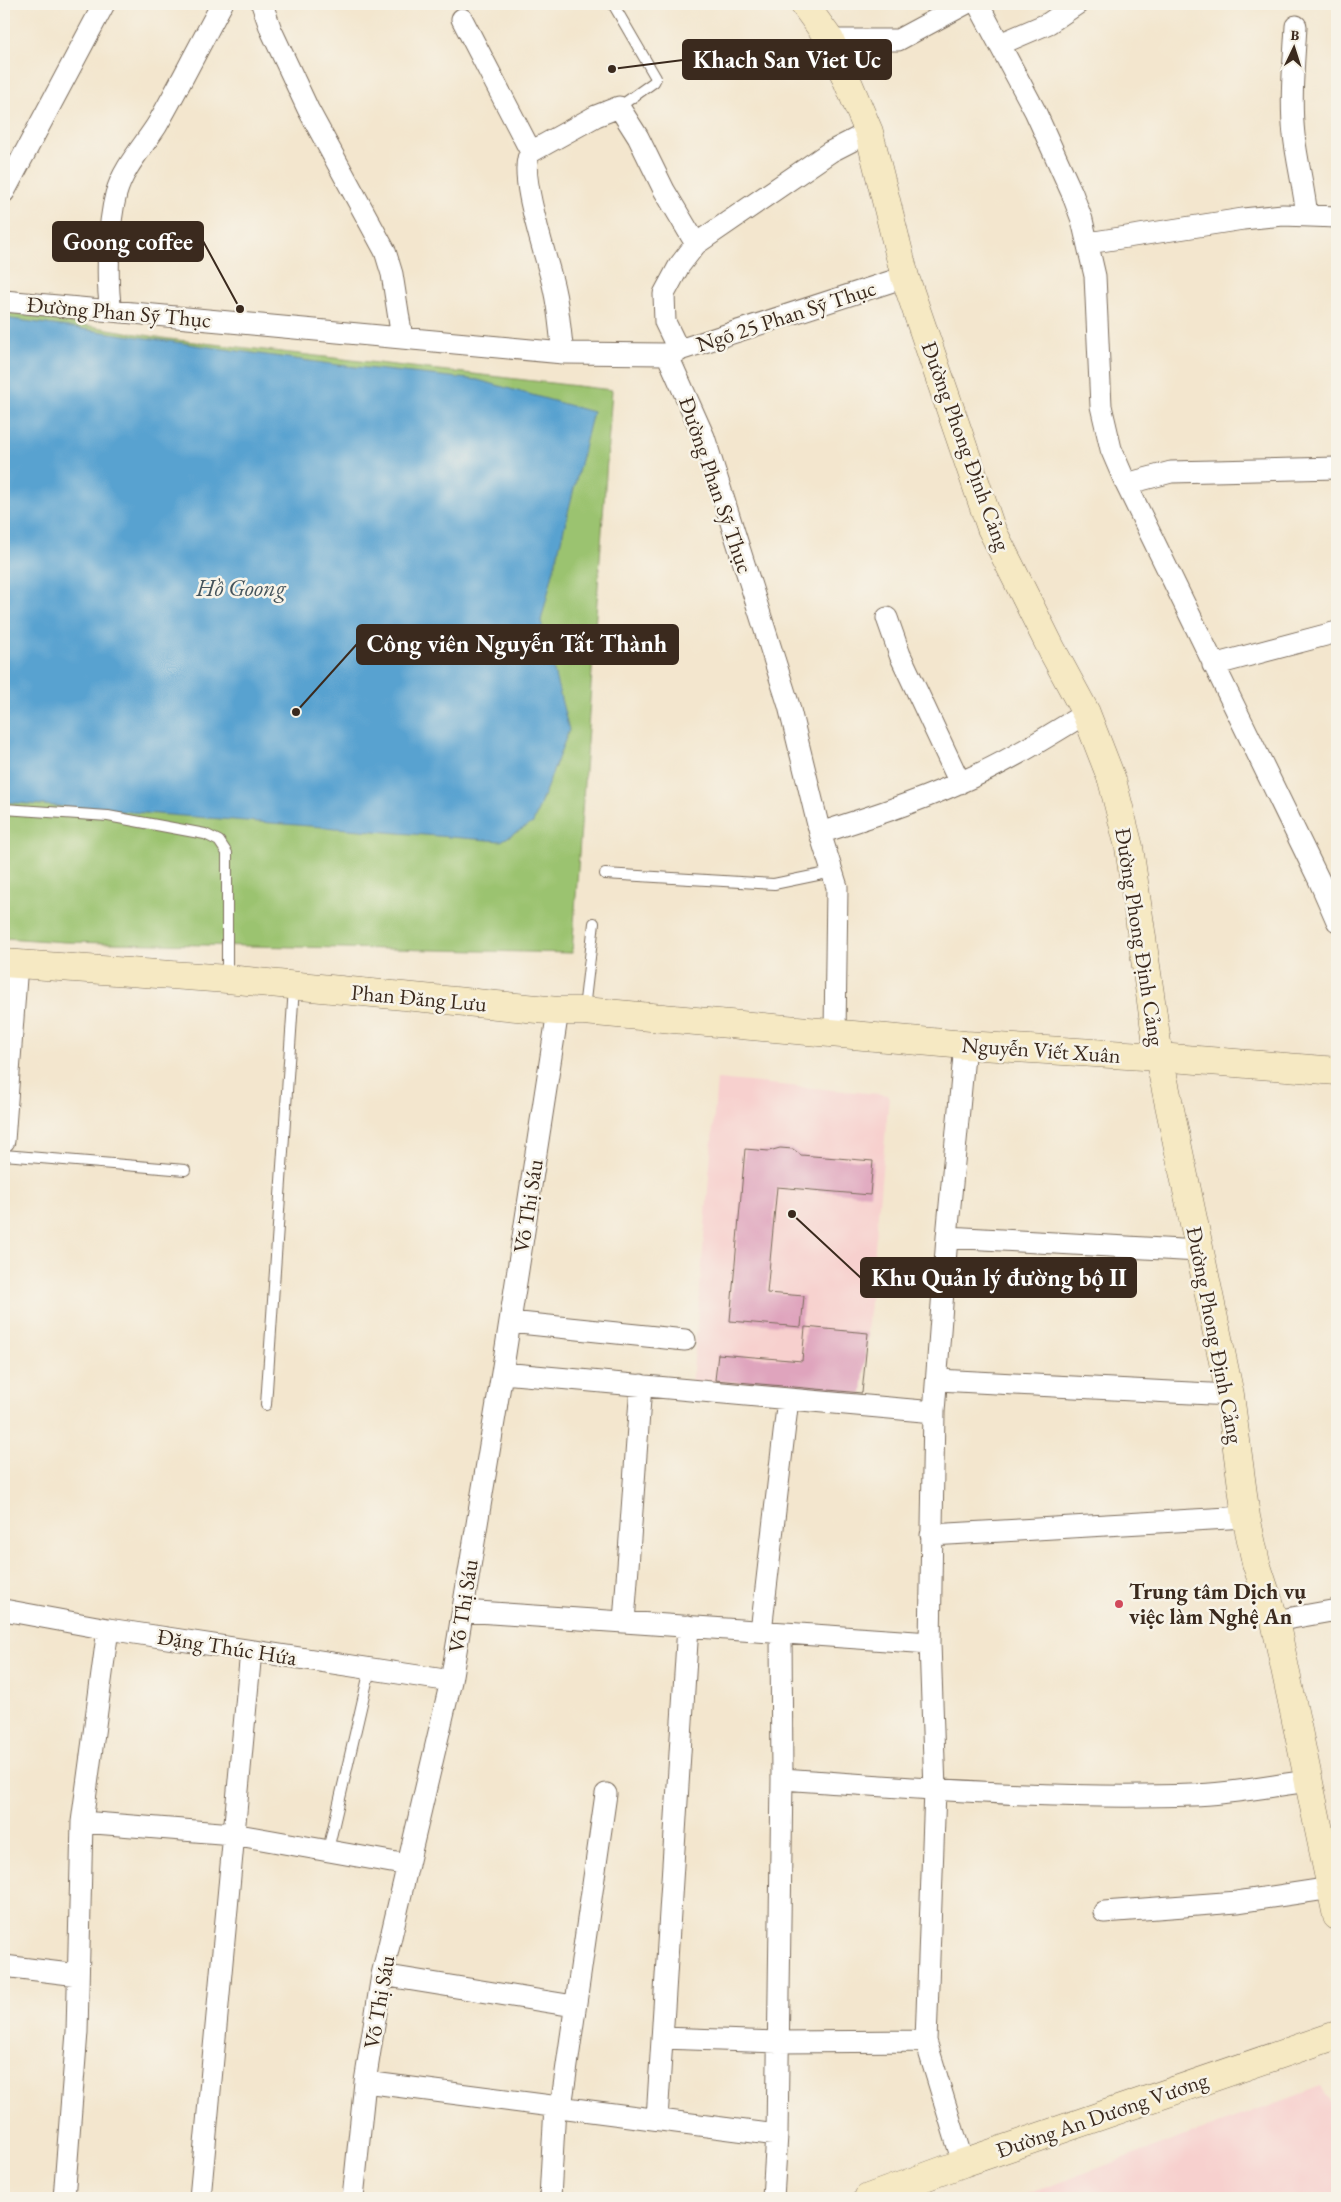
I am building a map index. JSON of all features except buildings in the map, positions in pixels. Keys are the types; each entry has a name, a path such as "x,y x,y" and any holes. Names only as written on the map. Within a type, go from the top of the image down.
{"street":[{"path":"4,192 104,4"},
{"path":"111,312 108,295 108,273 110,230 116,194 123,176 173,96 222,4"},
{"path":"262,4 271,30 308,109 385,251 392,274 402,338"},
{"name":"Đường Phong Định Cảng","path":"804,4 830,40 869,132 905,277 992,528 1086,713 1112,780 1129,848 1159,1057 1230,1395 1246,1517 1256,1564 1275,1621 1337,1916"},
{"path":"830,40 898,40 965,4"},
{"path":"978,4 1057,159 1072,194 1088,243 1095,276 1101,406 1111,449 1126,484 1319,880 1337,921"},
{"path":"1000,44 1050,23 1077,4"},
{"path":"462,19 531,152"},
{"path":"1296,26 1292,94 1294,136 1304,186 1307,216"},
{"path":"563,353 555,292 528,188 526,162 527,156 531,152 596,116 619,106 638,137 664,190 696,244"},
{"path":"673,353 665,322 664,294 679,266 696,244 830,152 869,132"},
{"path":"1088,243 1243,219 1283,215 1337,217"},
{"name":"Ngõ 25 Phan Sỹ Thục","path":"673,353 905,277"},
{"name":"Đường Phan Sỹ Thục","path":"4,301 563,353 673,353 704,436 788,706 820,833 837,887 835,1033"},
{"path":"1126,484 1171,472 1337,468"},
{"path":"887,618 900,655 960,783"},
{"path":"1213,665 1337,632"},
{"path":"820,833 904,806 960,783 1023,752 1086,713"},
{"path":"4,1140 10,964"},
{"name":"Phan Đăng Lưu","path":"10,964 226,980 558,1011 584,1011 835,1033"},
{"name":"Võ Thị Sáu","path":"353,2198 365,2082 382,1975 451,1681 502,1373 558,1011"},
{"name":"Nguyễn Viết Xuân","path":"835,1033 965,1045 1159,1057 1337,1071"},
{"path":"963,2163 926,2041 935,1790 930,1643 930,1534 934,1412 938,1380 947,1237 965,1045"},
{"path":"947,1237 1199,1251"},
{"path":"510,1322 685,1340"},
{"path":"502,1373 934,1412"},
{"path":"938,1380 1230,1395"},
{"path":"624,1622 641,1385"},
{"path":"773,2198 777,2135 782,1779 771,1632 788,1399"},
{"path":"930,1534 1246,1517"},
{"name":"Đặng Thúc Hứa","path":"4,1610 108,1629 451,1681"},
{"path":"1275,1621 1337,1610"},
{"path":"463,1611 930,1643"},
{"path":"656,2119 688,1626"},
{"path":"64,2198 77,2032 82,1822 108,1629"},
{"path":"200,2198 251,1651"},
{"path":"782,1779 935,1790 1090,1795 1193,1795 1308,1781"},
{"path":"550,2198 558,2106 606,1794"},
{"path":"82,1822 233,1834 408,1865"},
{"path":"1104,1912 1237,1902 1332,1888"},
{"path":"4,1966 78,1975"},
{"path":"382,1975 574,2006"},
{"name":"Đường An Dương Vương","path":"868,2198 963,2163 1337,2035"},
{"path":"662,2038 778,2042 926,2041"},
{"path":"365,2082 777,2135"}],"lane":[{"path":"613,4 655,73 656,78 654,82 619,106"},
{"path":"4,809 108,816 205,834 219,840 227,853 226,980"},
{"path":"606,874 774,884 832,872"},
{"path":"584,1011 594,923"},
{"path":"266,1405 294,986"},
{"path":"4,1155 185,1170"},
{"path":"328,1850 370,1669"}],"shaded area":[{"path":"717,1079 889,1095 861,1399 692,1384"},
{"path":"1321,2086 1337,2115 1337,2198 1017,2198"}],"green space":[{"name":"Hồ Goong","path":"4,312 169,339 612,390 572,953 65,942 4,938"}],"water":[{"name":"Hồ Goong","path":"4,318 337,365 478,380 593,412 541,621 569,730 533,823 501,841 4,802"}],"place":[{"name":"Khach San Viet Uc","path":"612,69"},
{"name":"Goong coffee","path":"240,309"},
{"name":"Công viên Nguyễn Tất Thành","path":"296,712"},
{"name":"Khu Quản lý đường bộ II","path":"792,1214"},
{"name":"Trung tâm Dịch vụ việc làm Nghệ An","path":"1119,1604"}]}
